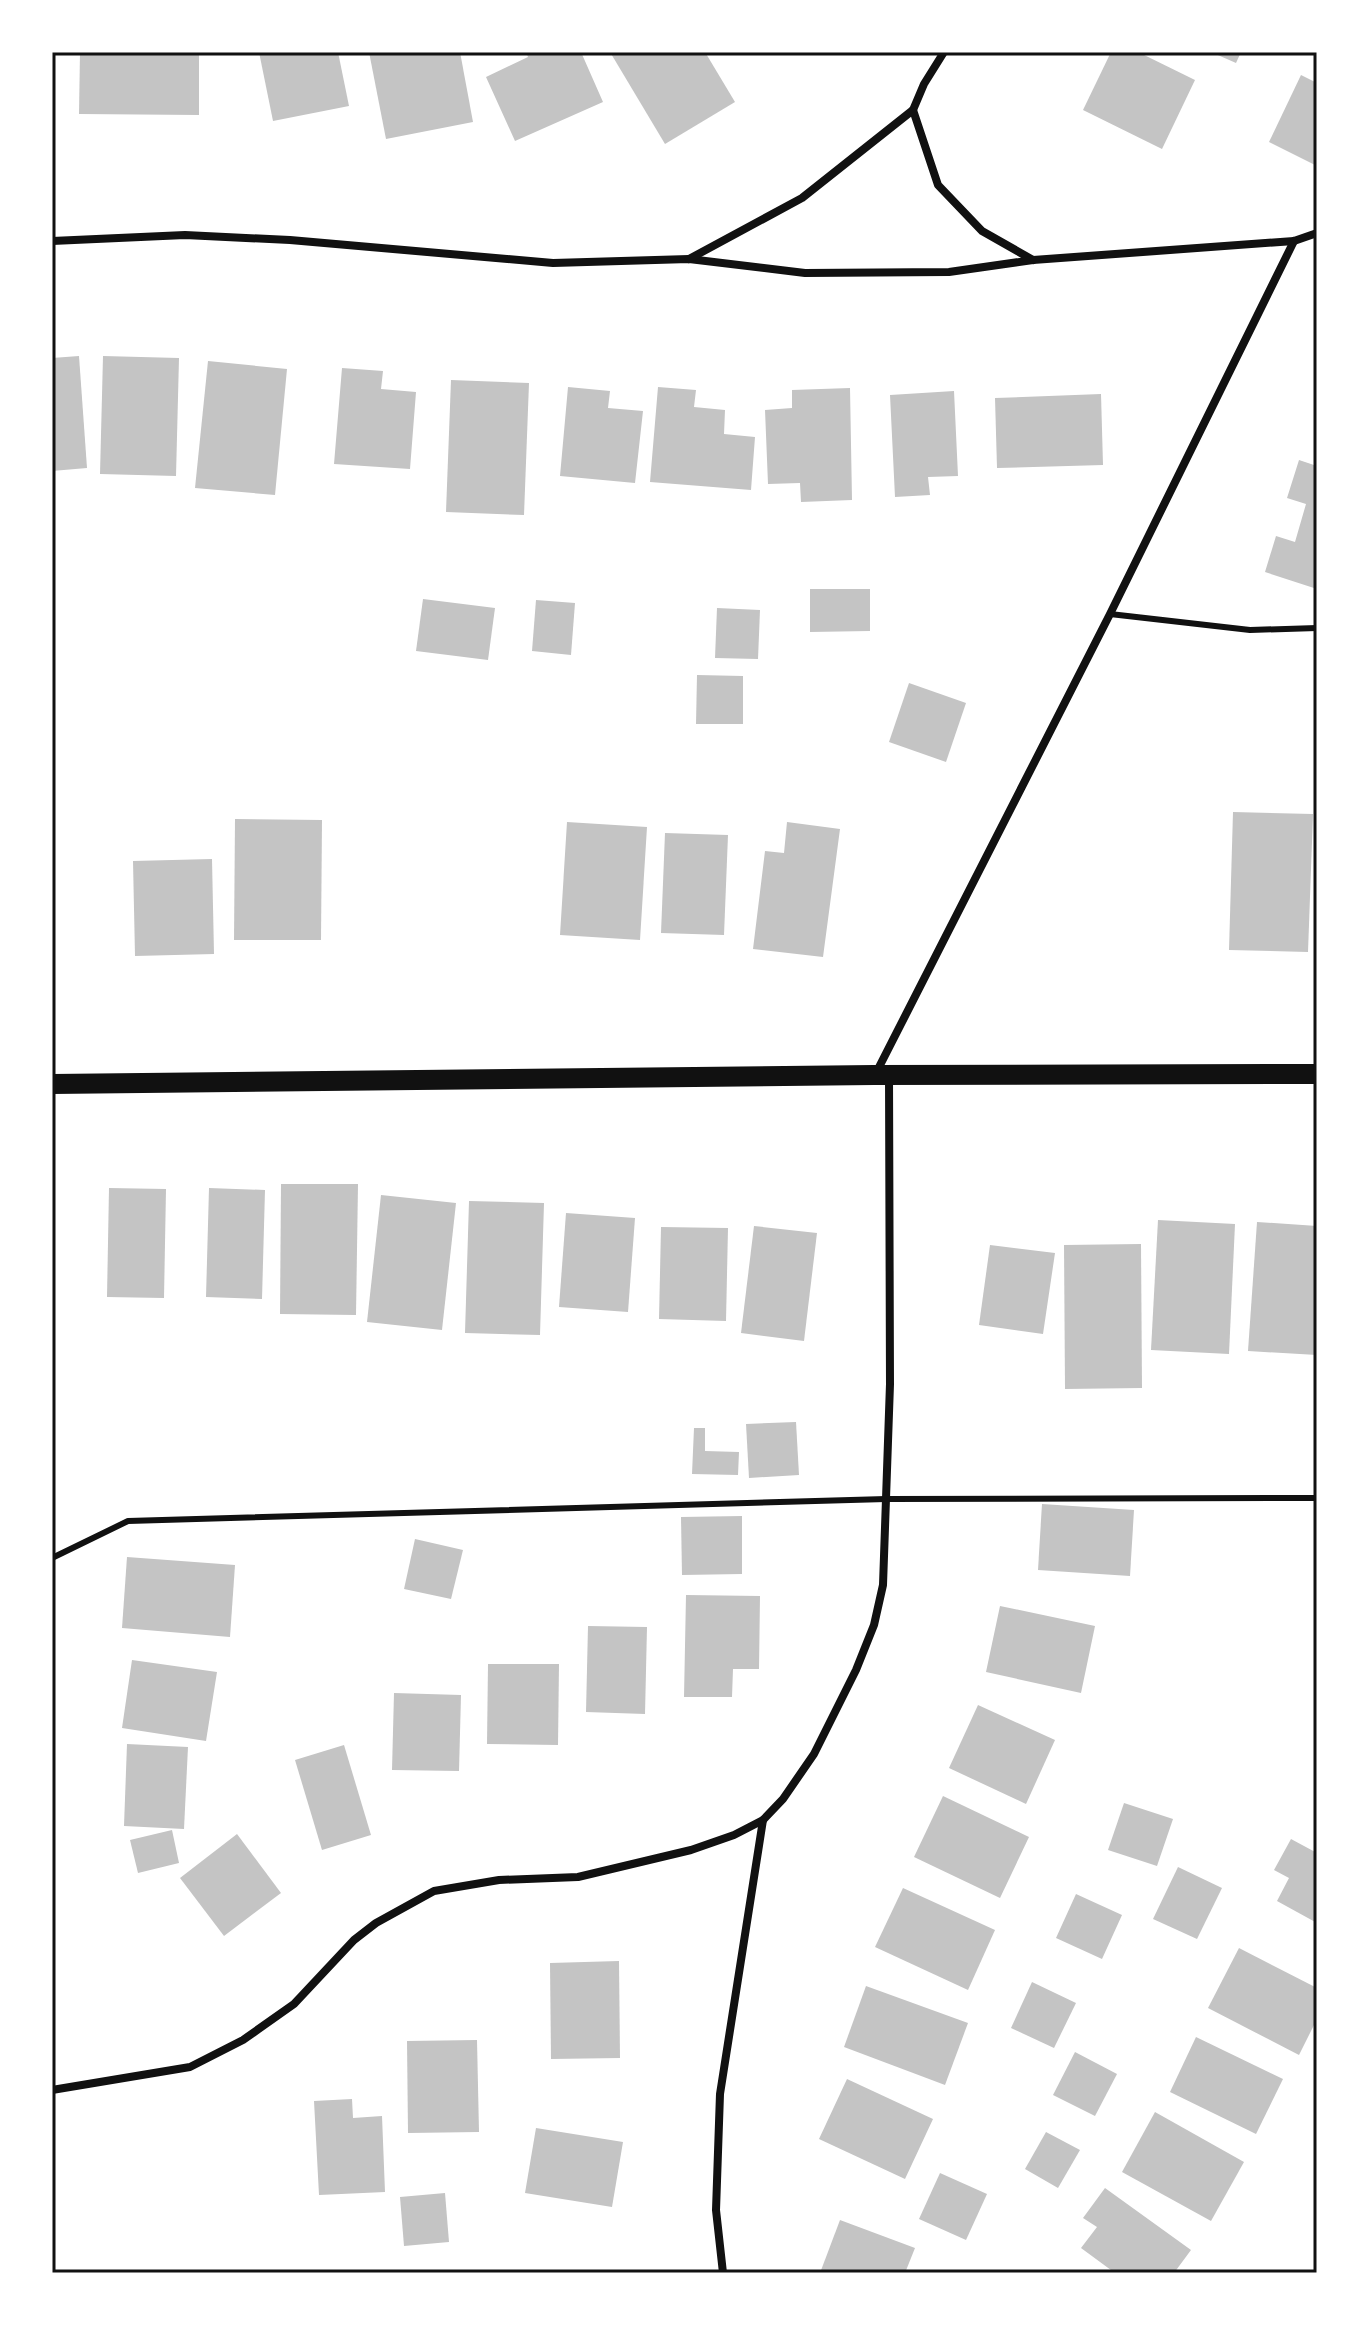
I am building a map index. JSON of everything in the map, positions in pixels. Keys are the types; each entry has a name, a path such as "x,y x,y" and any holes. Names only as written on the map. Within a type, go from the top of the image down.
{"main road":[{"path":"52,1084 882,1075 1317,1074"}],"street":[{"path":"689,259 802,198 913,110 924,84 944,52"},
{"path":"913,110 938,185 982,231 1033,260"},
{"path":"52,241 185,235 290,240 553,263 689,259 805,273 949,272 1033,260 1294,241 1317,233"},
{"path":"52,2090 190,2067 243,2040 294,2004 354,1940 376,1923 434,1891 499,1880 578,1877 691,1850 734,1835 763,1820 783,1799 814,1754 856,1670 874,1625 883,1585 890,1384 882,1075 1294,241"},
{"path":"723,2273 716,2210 720,2094 763,1820"}],"lane":[{"path":"1110,614 1250,630 1317,628"},
{"path":"52,1558 128,1521 886,1499 1317,1498"}],"building":[{"path":"80,52 199,52 199,115 79,114"},
{"path":"259,52 338,52 349,106 273,121"},
{"path":"369,52 460,52 473,122 386,139"},
{"path":"526,52 581,52 603,102 515,141 486,77 528,57"},
{"path":"610,52 705,52 735,102 665,144"},
{"path":"1111,52 1138,52 1195,80 1162,149 1083,110"},
{"path":"1211,52 1241,52 1236,63"},
{"path":"1301,75 1317,83 1317,166 1269,142"},
{"path":"79,356 87,468 52,471 52,358"},
{"path":"103,356 179,358 176,476 100,474"},
{"path":"208,361 287,369 275,495 195,488"},
{"path":"342,368 383,371 381,389 416,392 410,469 334,464"},
{"path":"451,380 529,383 524,515 446,512"},
{"path":"568,387 610,391 608,408 643,411 635,483 560,476"},
{"path":"658,387 696,390 694,407 725,410 724,434 755,437 751,490 650,482"},
{"path":"850,388 852,500 801,502 800,483 768,484 765,410 792,408 792,390"},
{"path":"954,391 958,476 928,477 930,495 895,497 890,395"},
{"path":"1101,394 1103,465 997,468 995,398"},
{"path":"1299,460 1317,466 1317,589 1265,572 1276,536 1295,542 1306,504 1287,498"},
{"path":"810,589 870,589 870,631 810,632"},
{"path":"423,599 495,608 488,660 416,651"},
{"path":"536,600 575,603 571,655 532,651"},
{"path":"717,608 760,610 758,659 715,658"},
{"path":"697,675 743,676 743,724 696,724"},
{"path":"909,683 966,703 946,762 889,742"},
{"path":"1233,812 1313,814 1308,952 1229,950"},
{"path":"235,819 322,820 321,940 234,940"},
{"path":"567,822 647,827 640,940 560,935"},
{"path":"787,822 840,829 823,957 753,949 765,851 784,853"},
{"path":"665,833 728,835 724,935 661,933"},
{"path":"212,859 214,954 135,956 133,861"},
{"path":"281,1184 358,1184 356,1315 280,1314"},
{"path":"109,1188 166,1189 164,1298 107,1297"},
{"path":"209,1188 265,1190 262,1299 206,1297"},
{"path":"381,1195 456,1203 442,1330 367,1322"},
{"path":"469,1201 544,1203 540,1335 465,1333"},
{"path":"566,1213 635,1218 628,1312 559,1307"},
{"path":"1158,1220 1235,1224 1229,1354 1151,1350"},
{"path":"1257,1222 1317,1226 1317,1355 1248,1351"},
{"path":"754,1226 817,1233 804,1341 741,1333"},
{"path":"661,1227 728,1228 726,1321 659,1319"},
{"path":"1141,1244 1142,1388 1065,1389 1064,1245"},
{"path":"990,1245 1055,1253 1043,1334 979,1325"},
{"path":"796,1422 799,1475 749,1478 746,1424"},
{"path":"694,1428 705,1428 705,1451 739,1452 738,1475 692,1474"},
{"path":"1042,1504 1134,1510 1130,1576 1038,1570"},
{"path":"742,1516 742,1574 682,1575 681,1517"},
{"path":"415,1539 463,1550 451,1599 404,1589"},
{"path":"127,1557 235,1565 230,1637 122,1628"},
{"path":"686,1595 760,1596 759,1669 733,1669 732,1697 684,1697"},
{"path":"1000,1606 1095,1626 1081,1693 986,1672"},
{"path":"588,1626 647,1627 645,1714 586,1712"},
{"path":"132,1660 217,1672 206,1741 122,1728"},
{"path":"488,1664 559,1664 558,1745 487,1744"},
{"path":"394,1693 461,1695 459,1771 392,1770"},
{"path":"978,1705 1055,1740 1026,1804 949,1768"},
{"path":"127,1744 188,1747 184,1829 124,1826"},
{"path":"344,1745 371,1835 322,1850 295,1760"},
{"path":"943,1796 1029,1837 1000,1898 914,1857"},
{"path":"1124,1803 1173,1819 1157,1866 1108,1850"},
{"path":"172,1830 179,1863 138,1873 130,1840"},
{"path":"237,1834 281,1893 224,1936 180,1878"},
{"path":"1291,1839 1317,1853 1317,1923 1277,1901 1289,1878 1274,1870"},
{"path":"1178,1867 1222,1888 1197,1939 1153,1919"},
{"path":"903,1888 995,1930 968,1990 875,1947"},
{"path":"1076,1894 1122,1915 1102,1959 1056,1938"},
{"path":"1239,1948 1317,1988 1317,2019 1299,2055 1208,2008"},
{"path":"619,1961 620,2058 551,2059 550,1963"},
{"path":"1032,1982 1076,2003 1054,2048 1011,2028"},
{"path":"866,1986 968,2023 945,2085 844,2047"},
{"path":"1196,2037 1283,2079 1256,2134 1170,2092"},
{"path":"477,2040 479,2132 408,2133 407,2041"},
{"path":"1075,2052 1117,2074 1095,2116 1053,2095"},
{"path":"847,2079 933,2119 905,2179 819,2139"},
{"path":"352,2099 353,2118 382,2116 385,2192 319,2195 314,2101"},
{"path":"1155,2112 1244,2162 1211,2221 1122,2172"},
{"path":"536,2128 623,2142 612,2207 525,2193"},
{"path":"1046,2132 1080,2150 1058,2188 1025,2169"},
{"path":"940,2173 987,2194 966,2240 919,2219"},
{"path":"1105,2188 1191,2250 1174,2273 1115,2273 1081,2248 1097,2227 1083,2218"},
{"path":"445,2193 449,2242 404,2246 400,2197"},
{"path":"840,2220 915,2248 905,2273 820,2273"}]}
